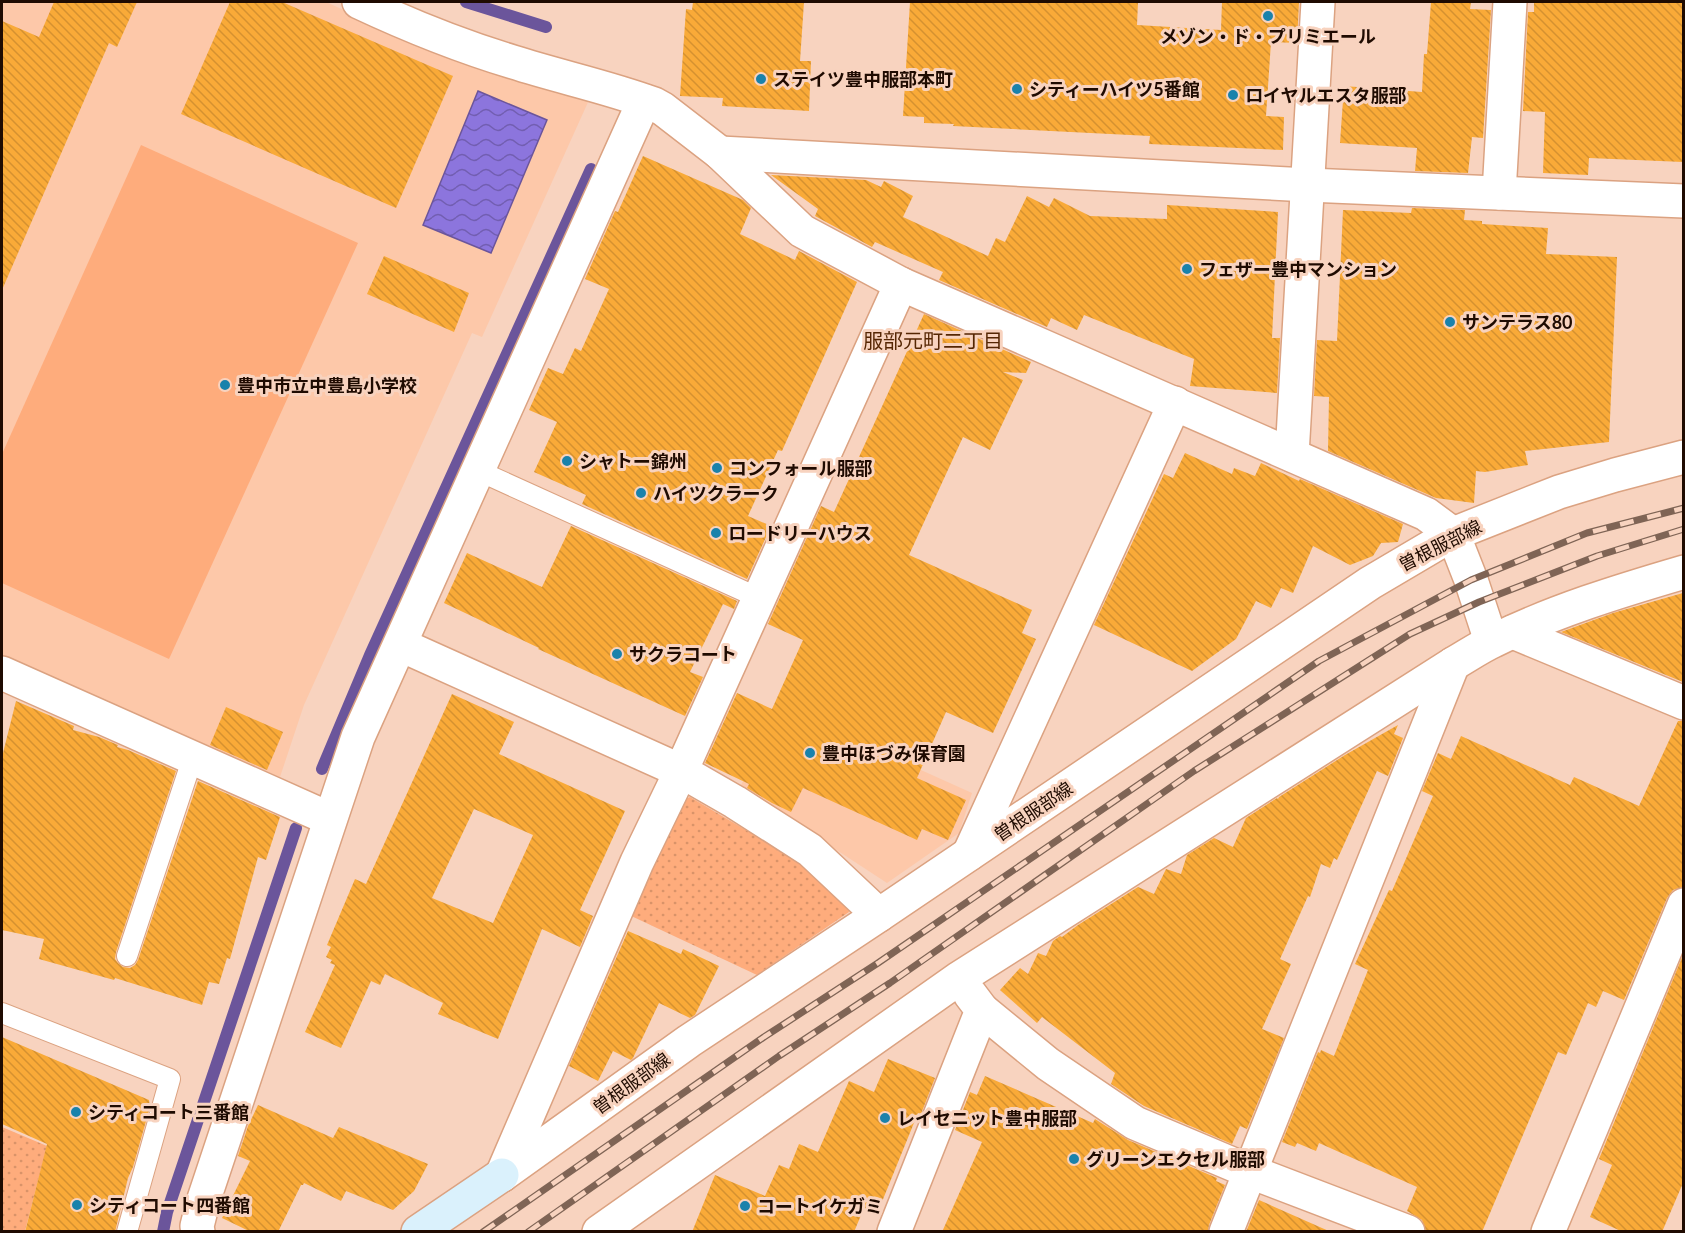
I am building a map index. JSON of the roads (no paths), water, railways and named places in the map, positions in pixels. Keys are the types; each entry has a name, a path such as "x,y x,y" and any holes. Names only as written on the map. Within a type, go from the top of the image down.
{"street":[{"path":"359,2 470,48 515,63 591,83 663,109 720,153 802,231 901,284 1426,514 1453,534 1471,580 1502,637 1683,703"},
{"path":"1292,455 1318,2"},
{"path":"1499,193 1510,2"},
{"path":"198,1232 197,1226 203,1202 358,737 644,101"},
{"path":"720,153 1308,185 1683,201"},
{"path":"502,1175 636,862 681,771 901,284"},
{"path":"969,854 1175,403"},
{"name":"曽根服部線","path":"418,1232 502,1175 689,1041 1370,583 1453,534 1559,492 1683,457"},
{"path":"598,1232 958,979 1454,664 1502,637 1609,594 1683,572"},
{"path":"400,645 681,771 810,850 879,915"},
{"path":"1226,1232 1454,664"},
{"path":"2,673 330,819"},
{"path":"1548,1232 1683,905"},
{"path":"958,979 982,1010 1048,1064 1135,1123 1251,1172 1408,1232"},
{"path":"894,1232 982,1010"}],"lane":[{"path":"479,471 759,598"},
{"path":"127,956 193,758"},
{"path":"2,1013 170,1079 127,1232"}],"water":[{"path":"478,91 547,120 491,253 423,225"}],"waterway":[{"path":"466,2 546,27"},
{"path":"322,769 370,655 591,169"},
{"path":"163,1232 167,1212 296,828"}],"railway":[{"path":"483,1232 764,1037 878,963 1319,661 1471,580 1587,533 1684,508"},
{"path":"528,1232 779,1056 890,983 1194,771 1410,634 1479,602 1597,556 1684,529"}],"place":[{"name":"メゾン・ド・プリミエール","path":"1268,16"},
{"name":"ステイツ豊中服部本町","path":"761,79"},
{"name":"シティーハイツ5番館","path":"1017,89"},
{"name":"ロイヤルエスタ服部","path":"1233,95"},
{"name":"フェザー豊中マンション","path":"1187,269"},
{"name":"サンテラス80","path":"1450,322"},
{"name":"豊中市立中豊島小学校","path":"225,385"},
{"name":"シャトー錦州","path":"567,461"},
{"name":"コンフォール服部","path":"717,468"},
{"name":"ハイツクラーク","path":"641,493"},
{"name":"ロードリーハウス","path":"716,533"},
{"name":"サクラコート","path":"617,654"},
{"name":"豊中ほづみ保育園","path":"810,753"},
{"name":"シティコート三番館","path":"76,1112"},
{"name":"レイセニット豊中服部","path":"885,1118"},
{"name":"グリーンエクセル服部","path":"1074,1159"},
{"name":"シティコート四番館","path":"77,1205"},
{"name":"コートイケガミ","path":"745,1206"}],"district":[{"name":"服部元町二丁目","path":"933,340"}]}
